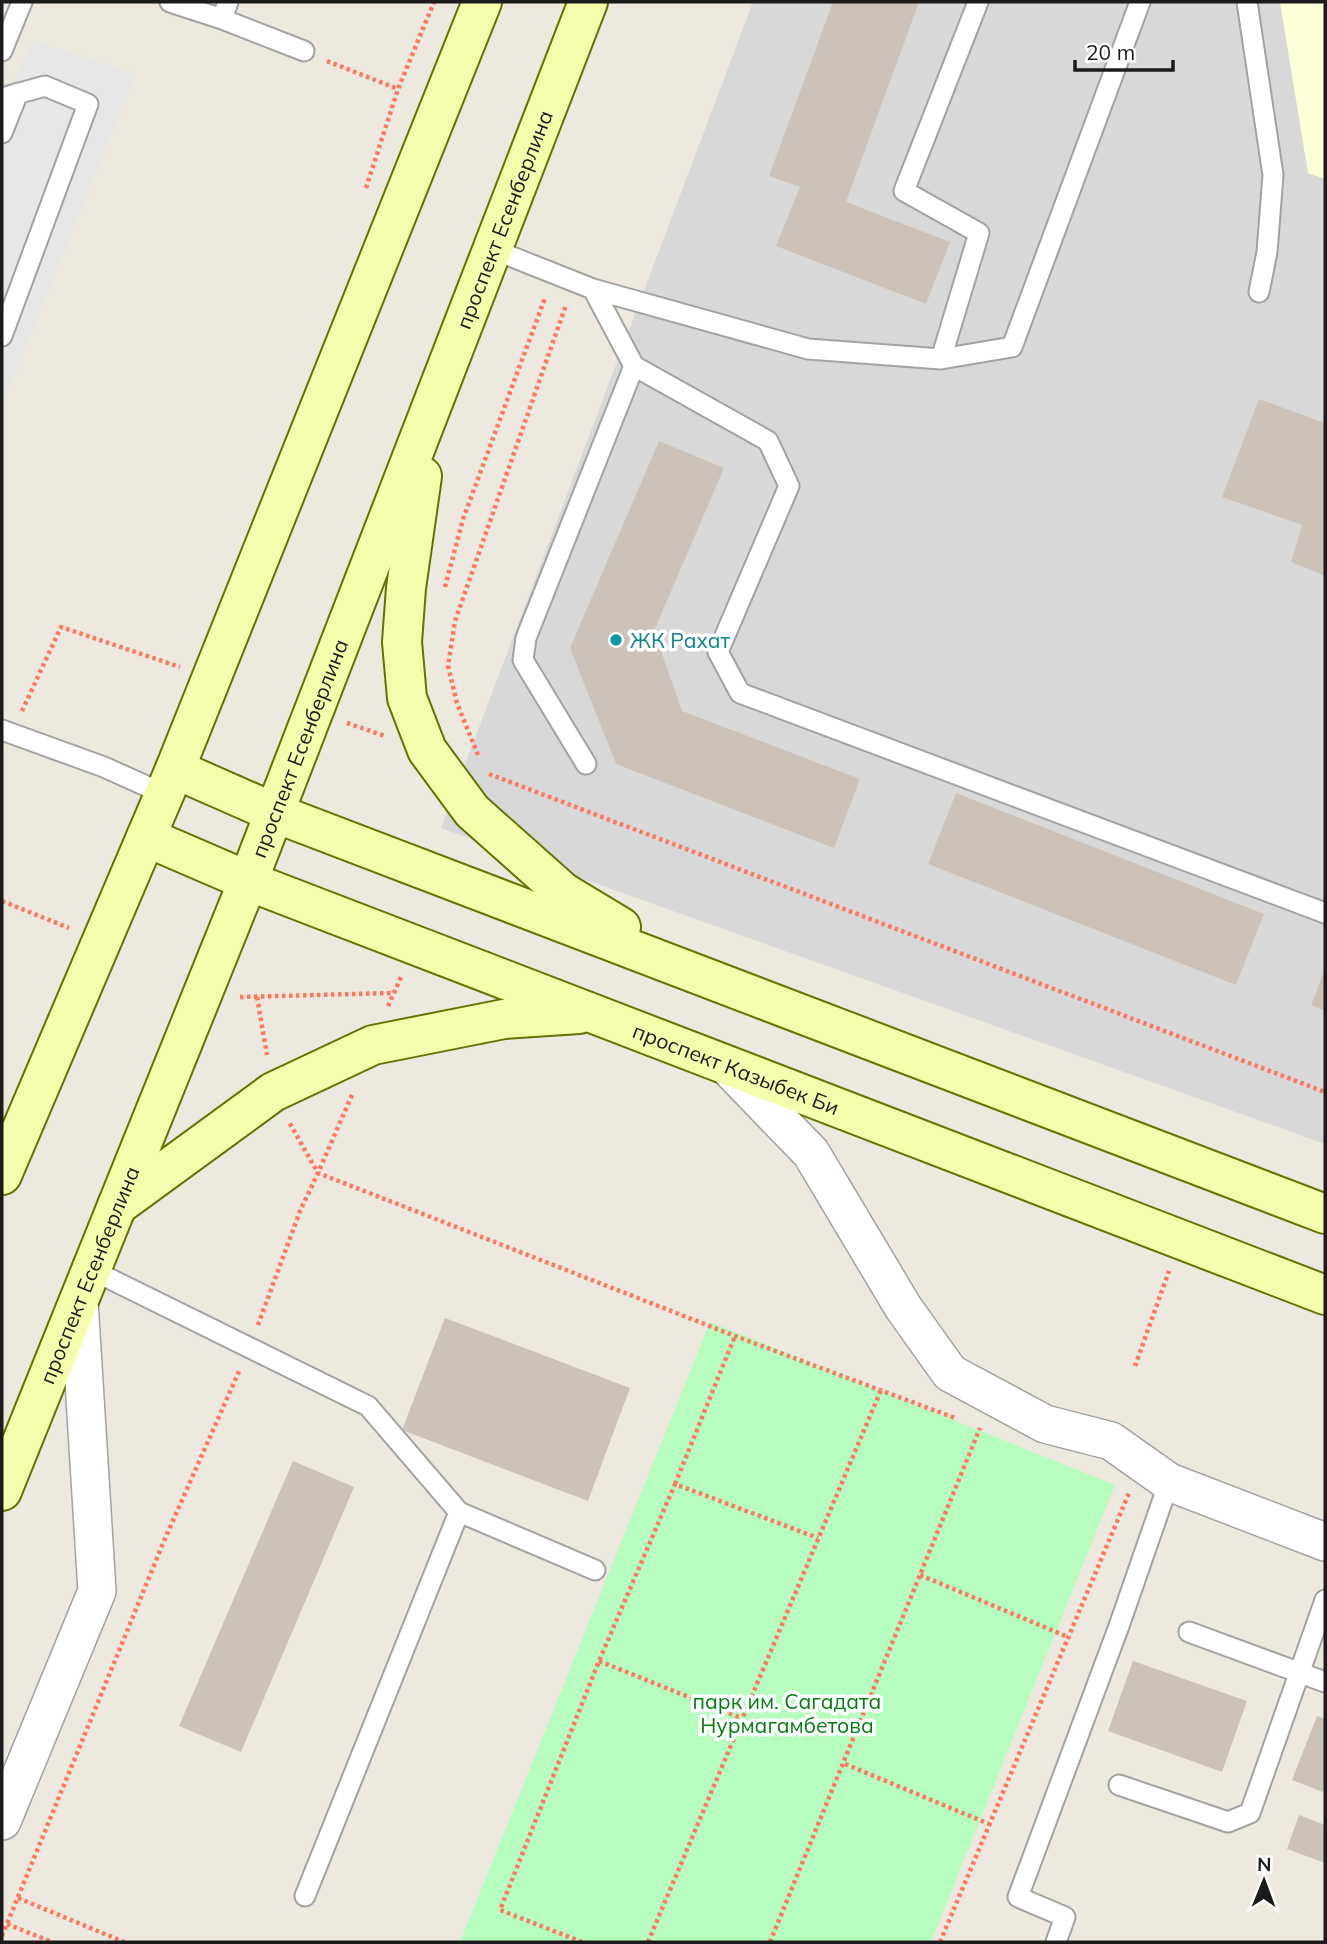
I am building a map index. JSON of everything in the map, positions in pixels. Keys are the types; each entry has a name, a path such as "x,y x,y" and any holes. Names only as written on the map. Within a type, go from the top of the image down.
{"street":[{"path":"2,1175 169,781 482,2"},
{"name":"проспект Есенберлина","path":"2,1491 275,813 588,2"},
{"path":"431,408 406,588 402,642 407,698 426,750 472,811 563,892 708,978"},
{"path":"169,781 275,813 1325,1214"},
{"name":"проспект Казыбек Би","path":"146,837 248,881 1325,1295"},
{"path":"117,1206 273,1092 373,1045 504,1019 591,1013"},
{"path":"726,1065 811,1153 903,1307 950,1373 1045,1424 1111,1441 1166,1490 1325,1542"},
{"path":"1281,1197 1325,1196"},
{"path":"2,1821 97,1591 85,1285"}],"lane":[{"path":"2,51 22,2"},
{"path":"170,2 225,11 304,51"},
{"path":"941,359 979,233 904,191 978,2"},
{"path":"492,250 584,285 808,349 941,359 1012,347 1140,2"},
{"path":"1247,2 1273,175 1267,252 1259,292"},
{"path":"2,133 10,96 45,86 88,104 2,335"},
{"path":"584,285 634,366 768,441 789,486 718,652 740,693 1325,913"},
{"path":"586,764 523,660 526,638 634,366"},
{"path":"6,732 104,767 169,781"},
{"path":"85,1285 249,1348 368,1406 459,1512 595,1570"},
{"path":"1056,1942 1065,1917 1018,1897 1166,1490"},
{"path":"305,1896 459,1512"},
{"path":"1119,1785 1228,1822 1250,1813 1325,1600"},
{"path":"1189,1632 1325,1682"}],"path":[{"path":"304,51 398,89"},
{"path":"443,596 463,519 555,274"},
{"path":"480,760 457,703 448,666 455,621 584,285"},
{"path":"6,732 61,627 184,668"},
{"path":"314,712 426,750"},
{"path":"472,811 484,772 1325,1092"},
{"path":"2,901 102,942"},
{"path":"2,1936 164,1541 249,1348 300,1212 416,945"},
{"path":"206,985 243,998 393,993"},
{"path":"257,998 273,1092 318,1172 735,1336 955,1418"},
{"path":"1135,1366 1180,1239"},
{"path":"582,1942 500,1910 599,1661 735,1336"},
{"path":"648,1942 881,1390"},
{"path":"968,1423 992,1433"},
{"path":"770,1942 845,1764 980,1428"},
{"path":"675,1484 818,1538"},
{"path":"940,1942 1132,1486 1166,1490"},
{"path":"920,1575 1068,1637"},
{"path":"599,1661 741,1718"},
{"path":"845,1764 989,1824"},
{"path":"18,1898 124,1942"},
{"path":"7,1924 52,1942"}],"shaded area":[{"path":"753,2 1325,2 1325,1144 441,828"},
{"path":"1280,2 1325,2 1325,179 1308,173"},
{"path":"33,40 136,74 2,404 2,110"}],"green space":[{"name":"парк им. Сагадата Нурмагамбетова","path":"710,1322 1115,1485 931,1942 460,1942"}],"building":[{"path":"833,2 919,2 846,202 950,242 926,304 776,246 800,187 769,176"},
{"path":"1259,399 1325,423 1325,576 1291,562 1302,525 1222,497"},
{"name":"ЖК Рахат","path":"659,441 724,468 654,631 682,711 860,779 834,848 616,764 570,648"},
{"path":"956,793 1264,914 1236,985 928,864"},
{"path":"1325,969 1325,1011 1311,1005"},
{"path":"445,1318 630,1388 588,1501 402,1430"},
{"path":"293,1461 354,1487 241,1752 179,1726"},
{"path":"1133,1661 1247,1701 1222,1772 1108,1731"},
{"path":"1317,1716 1325,1719 1323,1792 1292,1780"},
{"path":"1299,1815 1325,1825 1325,1863 1287,1849"}],"place":[{"name":"ЖК Рахат","path":"616,640"}]}
